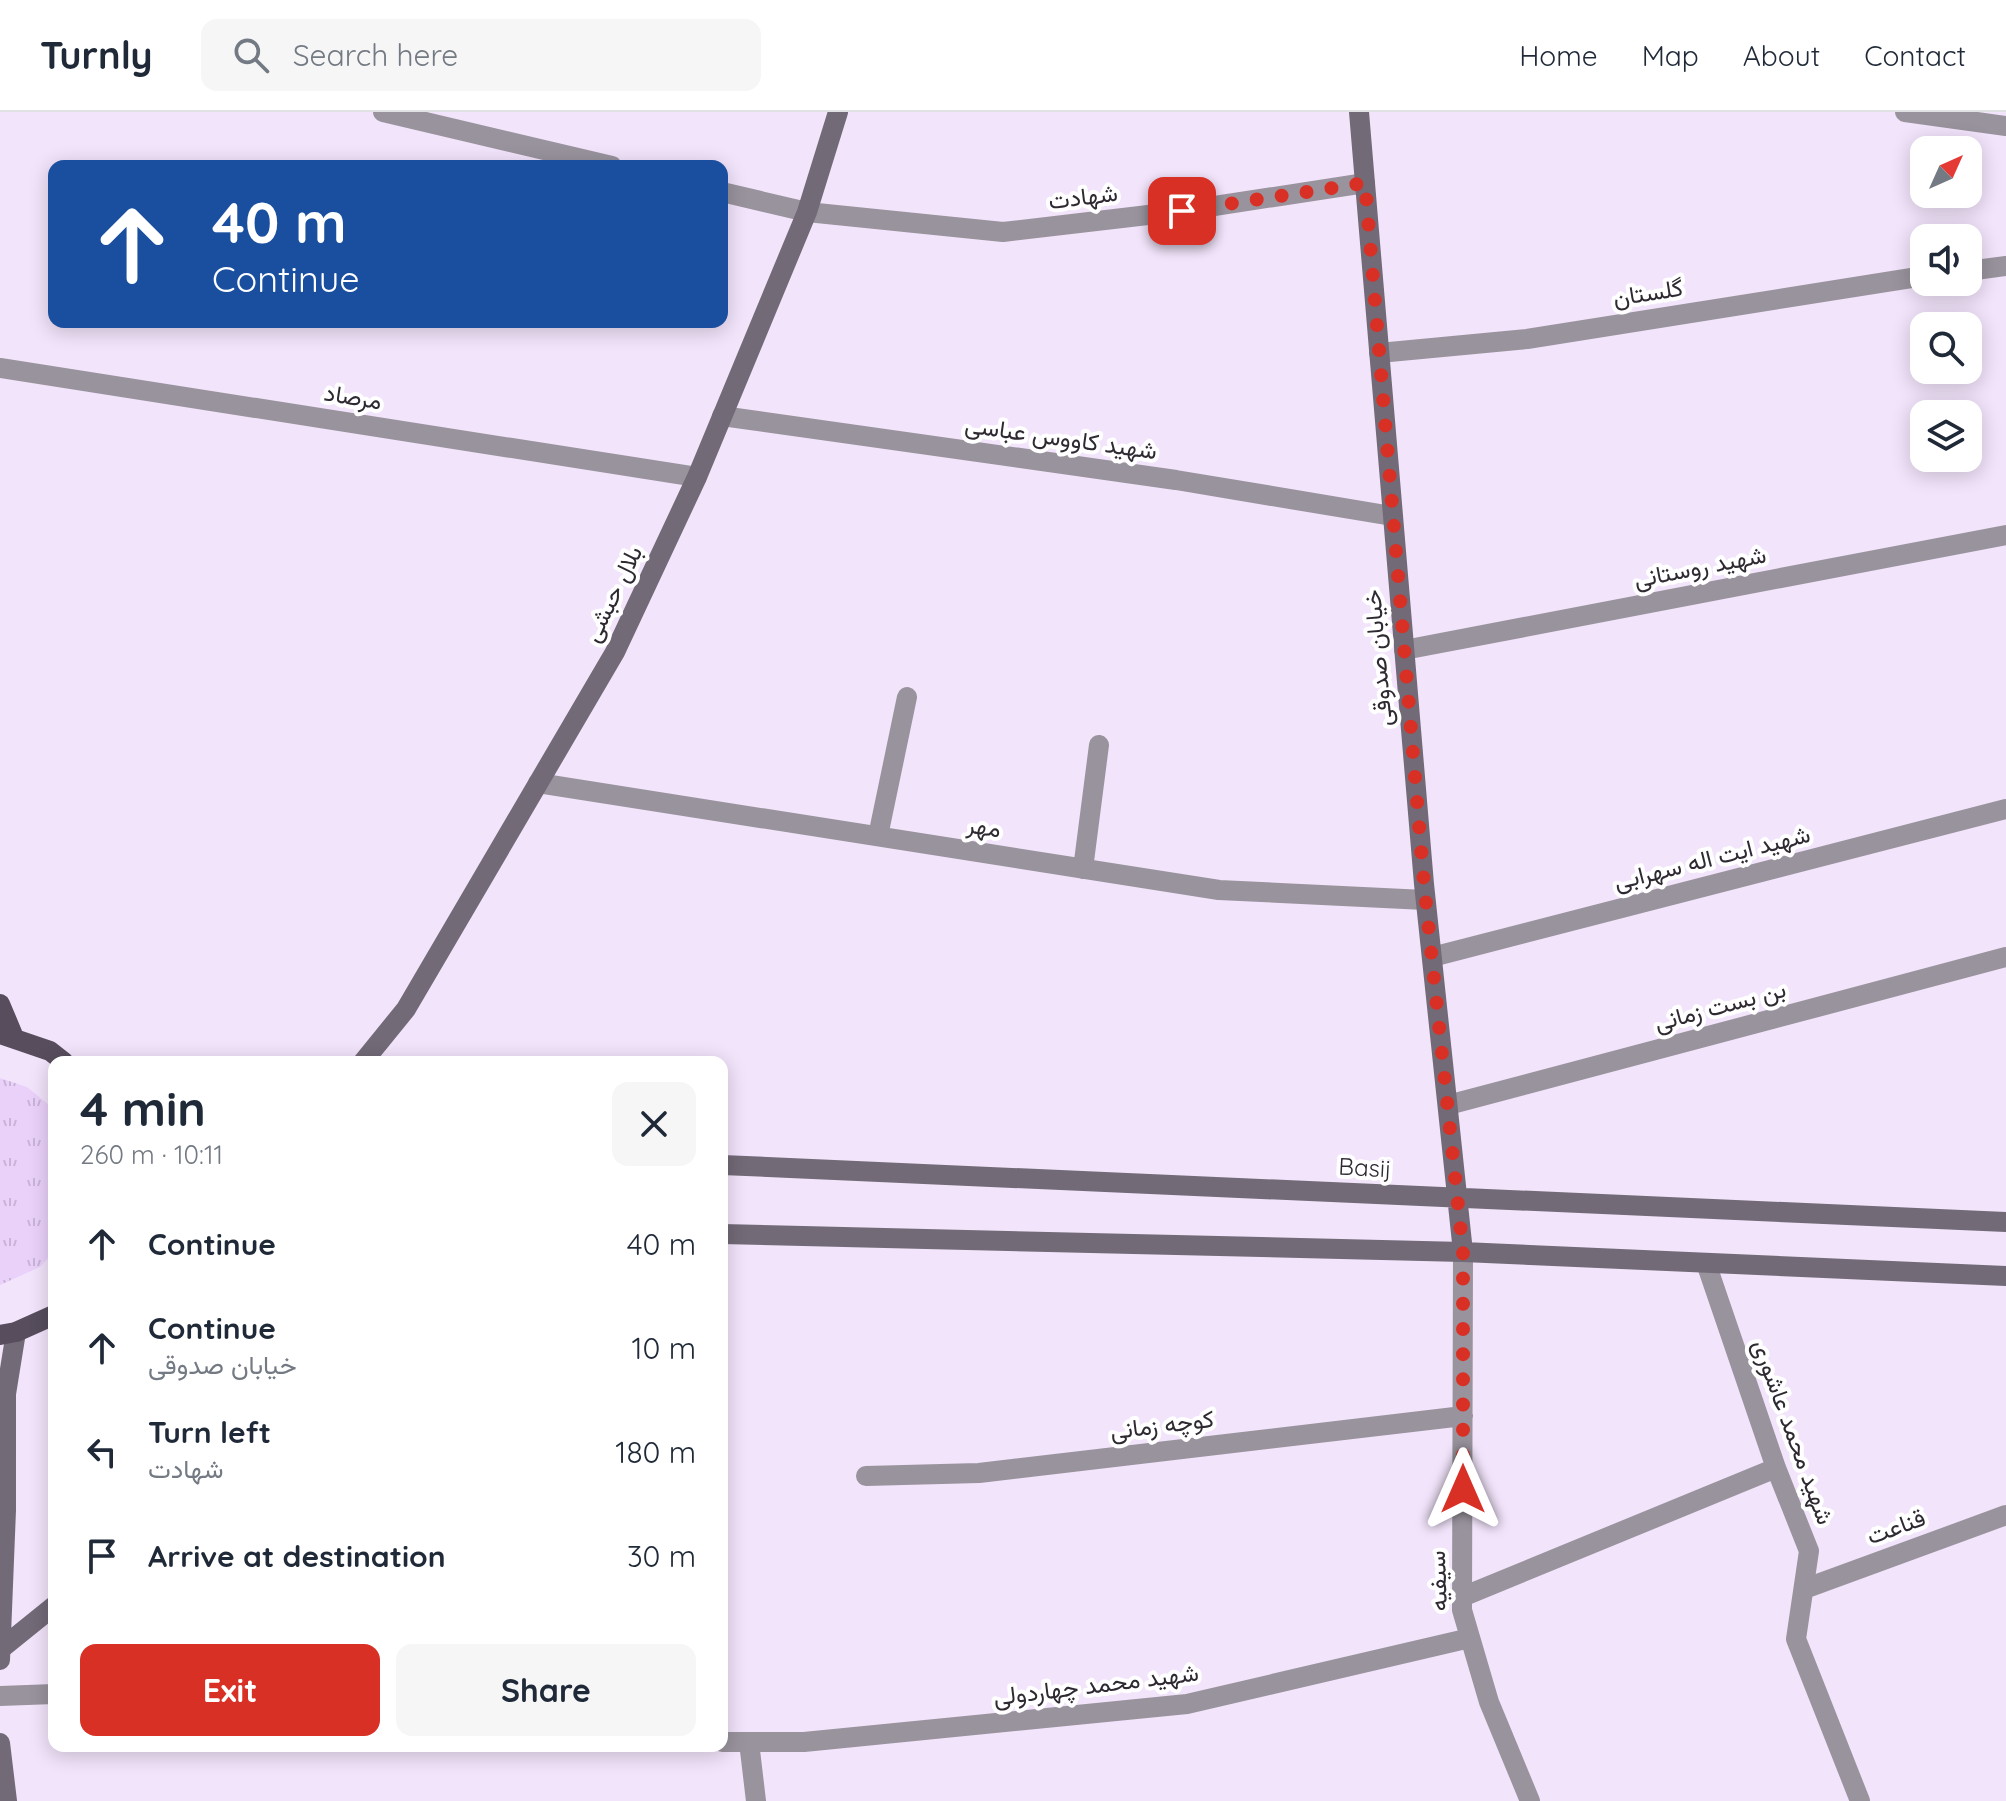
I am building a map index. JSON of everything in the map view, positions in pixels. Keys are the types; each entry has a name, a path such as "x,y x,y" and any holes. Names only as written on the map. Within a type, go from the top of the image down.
{"main road":[{"name":"بلال حبشی","path":"368,1056 406,1009 615,652 697,477 807,212 838,112"},
{"name":"خیابان صدوقی","path":"1359,112 1425,900 1463,1252"},
{"path":"0,1004 6,1034 56,1056"},
{"name":"Basij","path":"728,1165 2006,1222"},
{"path":"728,1234 1463,1252 2006,1276"},
{"path":"1,1652 8,1333 48,1317"},
{"path":"1,1652 48,1611"},
{"path":"0,1743 7,1801"}],"street":[{"path":"383,112 587,160"},
{"path":"1905,112 2006,126"},
{"name":"شهادت","path":"728,193 807,212 1003,232 1182,211 1365,183"},
{"path":"1982,269 2006,266"},
{"name":"گلستان","path":"1379,353 1527,339 1910,278"},
{"name":"مرصاد","path":"0,368 697,477"},
{"name":"شهید کاووس عباسی","path":"722,416 1176,480 1392,516"},
{"name":"شهید روستانی","path":"1404,650 2006,535"},
{"path":"878,836 907,697"},
{"path":"1083,869 1099,745"},
{"name":"مهر","path":"538,783 1219,890 1425,900"},
{"name":"شهید ایت اله سهرابی","path":"1432,957 2006,809"},
{"name":"بن بست زمانی","path":"1448,1105 2006,957"},
{"name":"سیفیه","path":"1463,1252 1462,1597 1470,1638 1489,1702 1530,1801"},
{"name":"شهید محمد عاشوری","path":"1706,1263 1776,1468 1809,1551 1796,1639 1860,1801"},
{"name":"کوچه زمانی","path":"866,1476 979,1473 1463,1416"},
{"path":"1462,1597 1776,1468"},
{"name":"قناعت","path":"1804,1589 2006,1515"},
{"name":"شهید محمد چهاردولی","path":"728,1742 804,1742 1187,1704 1470,1638"},
{"path":"0,1696 48,1694"},
{"path":"749,1742 756,1801"}],"green space":[{"path":"0,1078 27,1087 48,1104 48,1258 40,1267 0,1285"}],"route":[{"path":"1182,211 1365,183 1424,884 1459,1198 1463,1252 1463,1489"}]}
